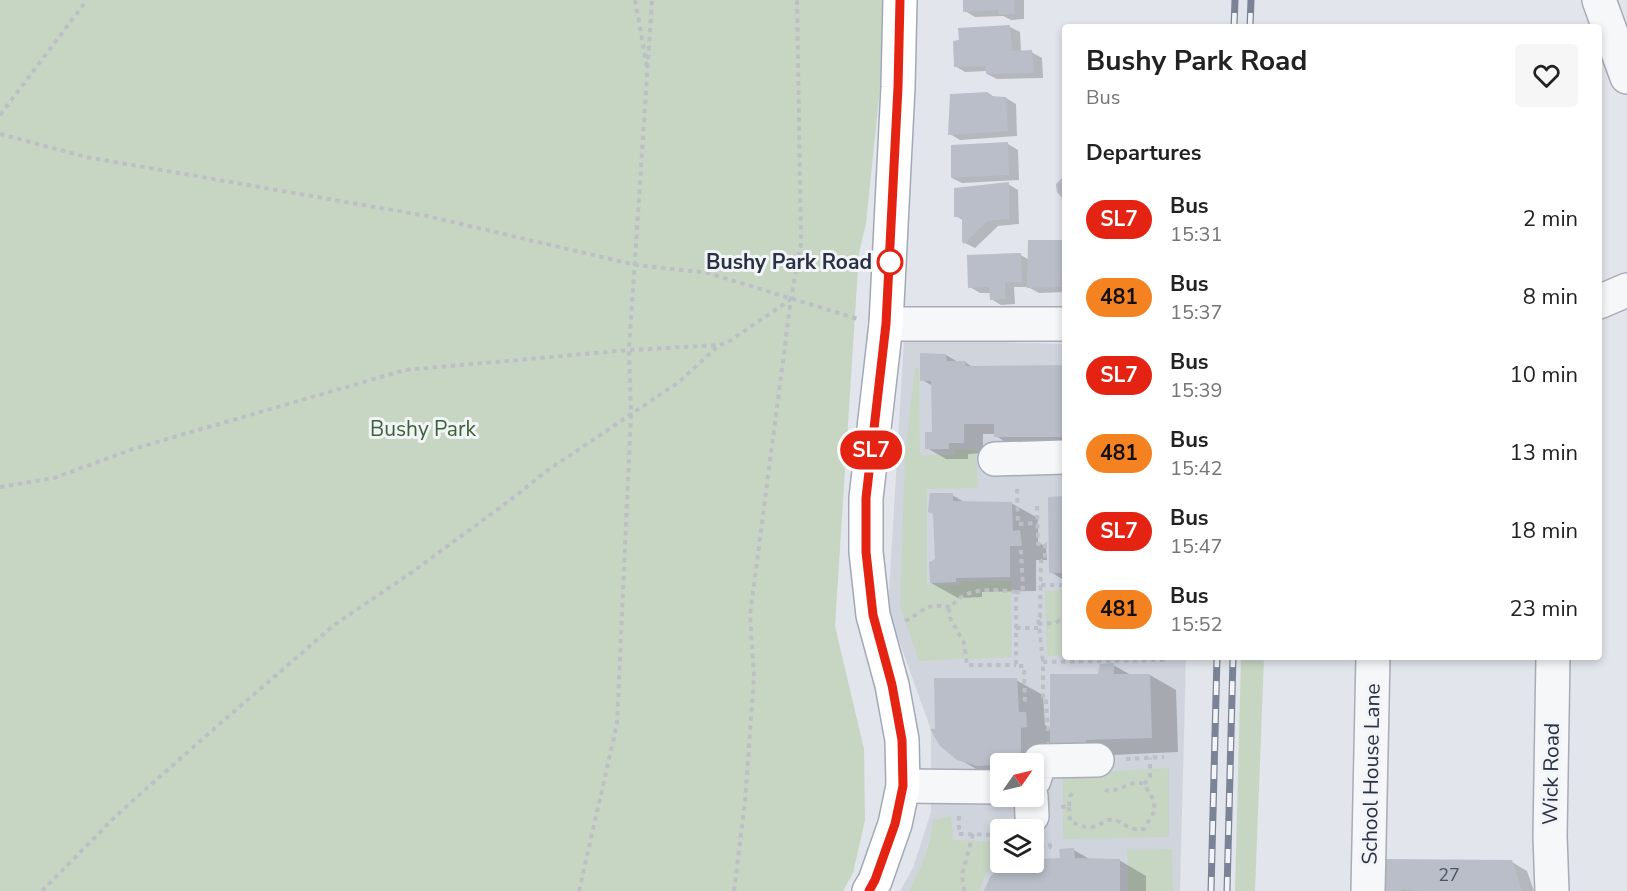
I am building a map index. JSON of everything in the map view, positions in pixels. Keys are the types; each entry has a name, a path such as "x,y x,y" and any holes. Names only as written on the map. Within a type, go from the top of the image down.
{"main road":[{"path":"869,891 895,824 903,786 902,740 892,685 873,615 866,552 866,498 886,324 900,0"}],"street":[{"path":"1599,0 1627,76"},
{"path":"1602,301 1627,290"},
{"path":"886,324 1062,324"},
{"path":"995,459 1062,457"},
{"name":"School House Lane","path":"1368,891 1373,660"},
{"name":"Wick Road","path":"1552,891 1550,836 1553,660"},
{"path":"1044,761 1107,769"},
{"path":"903,786 990,787"}],"path":[{"path":"0,115 87,0"},
{"path":"635,0 648,76"},
{"path":"579,891 617,724 631,414 629,350 652,0"},
{"path":"734,891 745,802 754,676 750,615 791,299 801,243 797,0"},
{"path":"0,134 86,157 427,216 636,264 708,273 854,318"},
{"path":"0,487 54,478 133,449 405,370 629,350 719,345 728,342 791,299"},
{"path":"42,891 118,814 334,625 436,555 548,470 679,382 719,345"},
{"path":"1017,497 1018,524 1038,523"},
{"path":"1037,506 1038,544 1045,544 1045,561 1041,561 1038,626 1043,662 1043,701 1046,701 1048,729 1041,730"},
{"path":"1021,550 1023,592 976,591 963,595 950,607 950,618 964,643 967,665 1016,664 1024,666 1025,706"},
{"path":"1041,585 1062,585"},
{"path":"1016,592 1016,664"},
{"path":"897,623 915,615 924,607 937,605 950,607"},
{"path":"1016,628 1055,623 1062,619"},
{"path":"1043,662 1078,660"},
{"path":"1075,791 1070,796 1067,806 1070,821 1082,827 1097,826 1108,819 1115,820 1134,830 1144,829 1155,810 1153,800 1144,784 1134,782 1110,791 1107,769 1150,758 1164,757"},
{"path":"1144,784 1150,778 1150,758"},
{"path":"958,787 959,834 990,834"},
{"path":"964,891 962,875 973,834"}],"shaded area":[{"path":"904,339 1062,344 1062,660 1186,660 1180,891 900,891 913,868 931,812 931,730 888,610"}],"green space":[{"name":"Bushy Park","path":"0,0 889,0 866,224 859,253 835,626 864,749 865,820 853,873 843,891 0,891"},
{"path":"919,367 920,455 954,455 955,449 976,450 978,488 927,489 927,585 960,585 962,581 1011,581 1012,657 919,661 900,606 905,454 915,368"},
{"path":"1062,590 1062,656 1047,656 1045,591"},
{"path":"1241,660 1264,660 1255,891 1235,891"},
{"path":"1169,768 1169,837 1063,839 1063,774"},
{"path":"951,816 953,840 990,842 990,869 982,882 980,891 909,891 925,857 933,820"},
{"path":"1172,849 1173,891 1128,891 1127,850"}],"building":[{"path":"963,0 1014,0 1015,14 999,15 999,10 963,12"},
{"path":"1010,25 1012,51 1032,50 1034,73 986,74 986,66 954,67 953,41 959,40 958,28"},
{"path":"988,92 988,96 1006,97 1008,131 948,135 950,94"},
{"path":"1008,142 1009,175 951,178 951,145"},
{"path":"1062,178 1062,198 1057,192 1056,184"},
{"path":"1009,182 1009,219 987,221 964,244 962,242 962,217 954,217 954,188"},
{"path":"1028,240 1062,240 1062,287 1027,288"},
{"path":"1021,253 1022,282 1005,282 1005,299 990,300 989,287 968,288 967,255"},
{"path":"920,353 946,354 947,361 965,361 966,366 1062,365 1062,437 994,437 994,424 964,424 964,443 949,443 949,449 925,449 925,432 932,432 931,381 920,381"},
{"path":"930,493 953,493 953,501 1012,502 1013,531 1020,530 1022,546 1010,546 1010,577 956,578 956,582 930,583 929,562 935,559 933,514 928,512"},
{"path":"1062,496 1062,573 1049,573 1048,497"},
{"path":"1114,663 1114,674 1150,674 1152,738 1086,740 1085,747 1050,745 1050,674 1098,674 1100,664"},
{"path":"934,678 1017,678 1019,712 1026,712 1027,727 1021,728 1021,753 990,753 990,765 977,766 957,760 940,746 930,729 935,729"},
{"path":"1074,848 1075,858 1120,859 1120,891 984,891 994,873 1044,873 1044,859 1060,858 1059,849"},
{"path":"1380,859 1512,860 1522,891 1402,889 1402,891 1381,891"}],"railway":[{"path":"1234,24 1235,0"},
{"path":"1250,24 1251,0"},
{"path":"1211,891 1217,660"},
{"path":"1227,891 1233,660"}],"bus line":[{"name":"SL7","path":"869,891 895,824 903,786 902,740 892,685 873,615 866,552 866,498 886,324 893,214 900,0"}],"place":[{"name":"Bushy Park Road","path":"890,262"}]}
